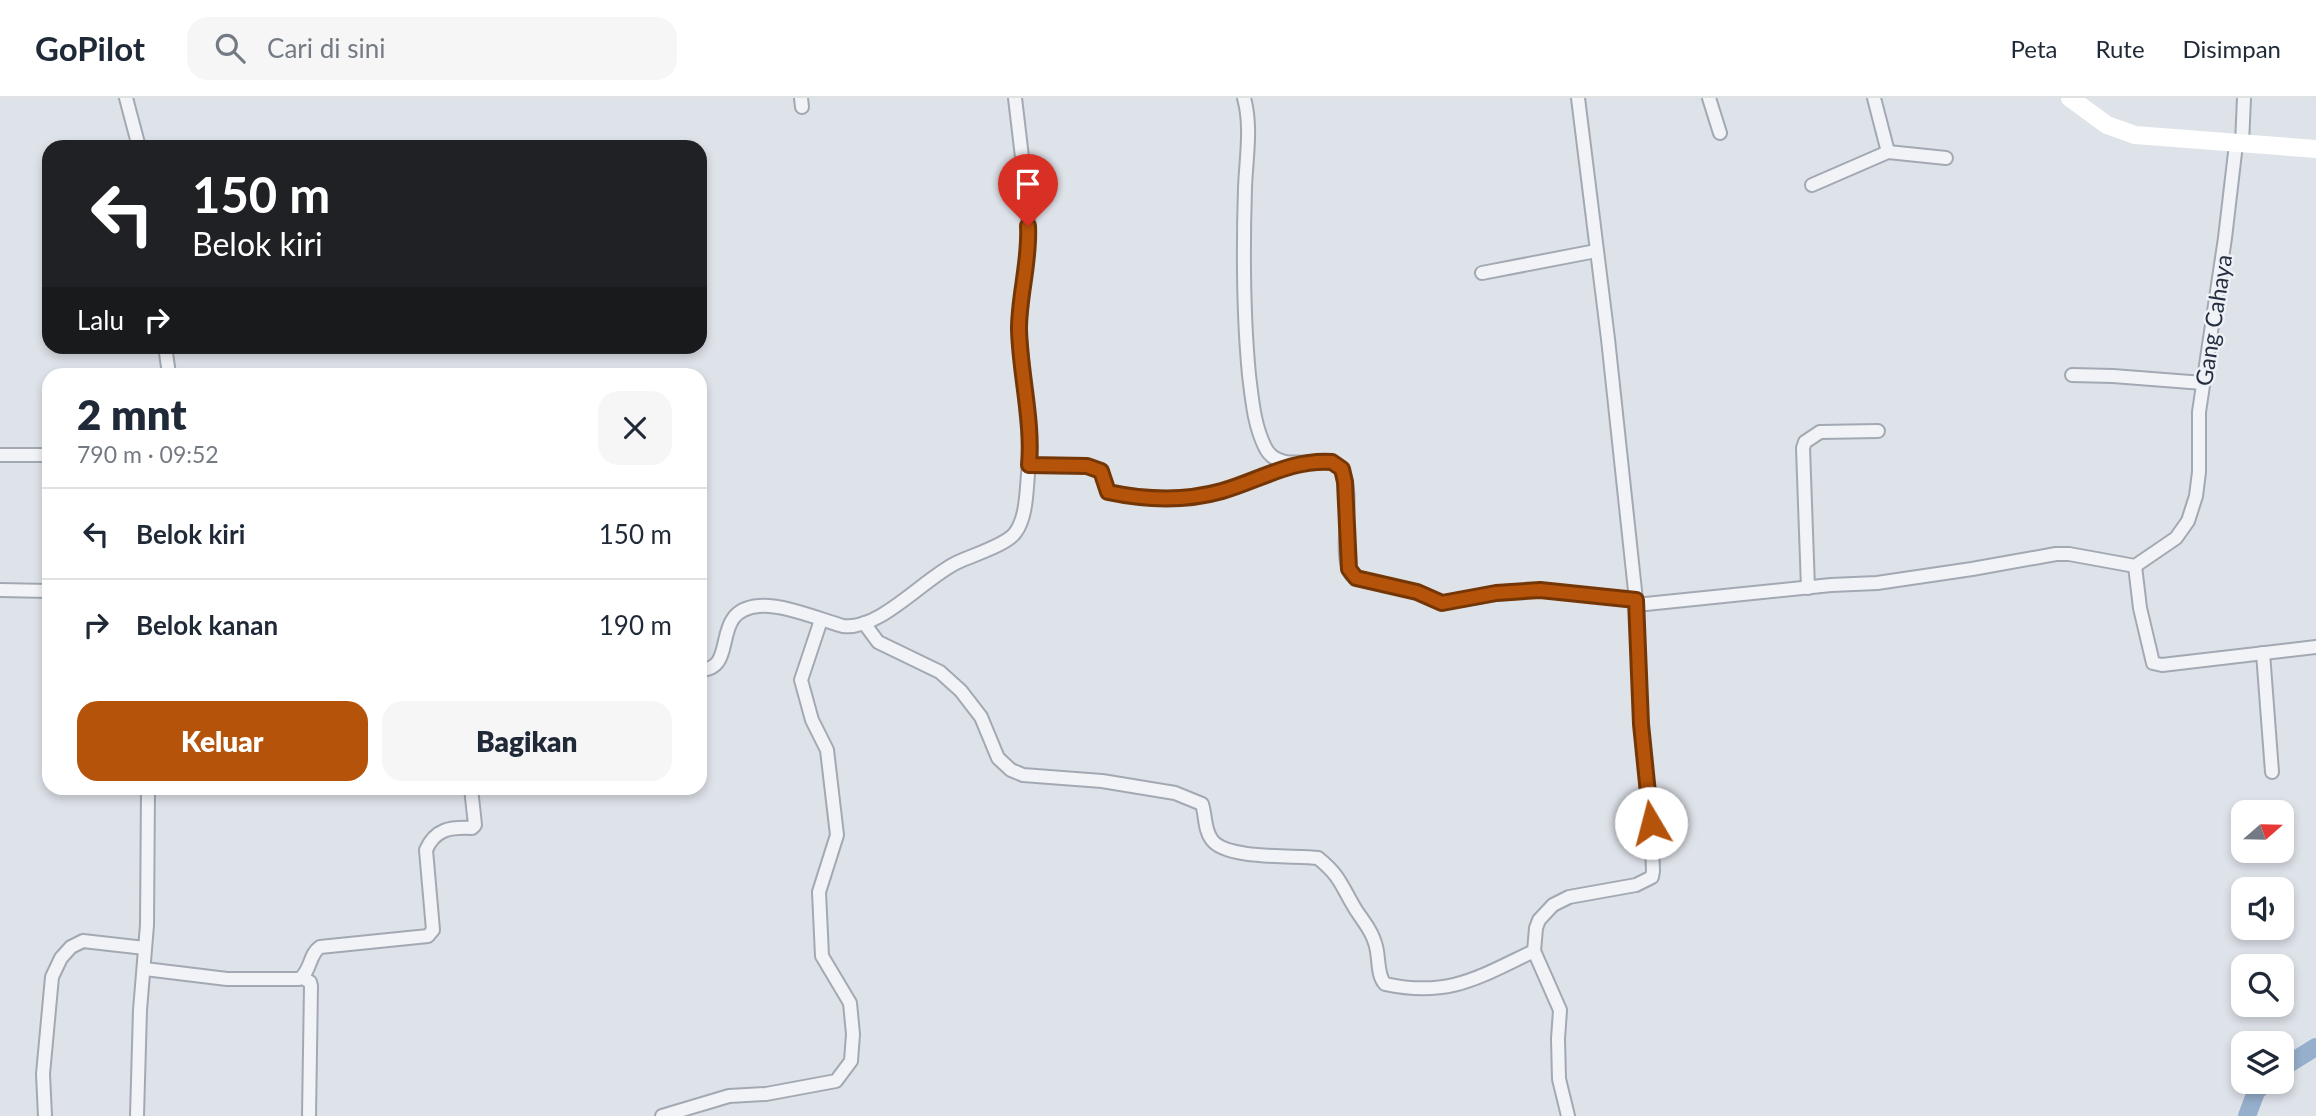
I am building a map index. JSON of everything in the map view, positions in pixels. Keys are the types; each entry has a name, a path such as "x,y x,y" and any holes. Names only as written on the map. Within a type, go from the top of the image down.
{"street":[{"path":"126,98 137,140"},
{"path":"707,668 720,660 732,619 741,611 768,606 849,626 864,623 886,612 948,566 1010,537 1020,524 1024,512 1029,465 1029,430 1019,326 1029,235 1015,98"},
{"path":"1244,98 1248,122 1242,262 1247,352 1254,410 1268,453 1285,461 1305,464"},
{"path":"1568,1116 1559,1079 1560,1010 1534,951 1539,919 1553,905 1569,897 1636,885 1652,877 1653,871 1641,724 1636,603 1608,339 1578,98"},
{"path":"1709,98 1720,133"},
{"path":"1874,98 1888,152"},
{"path":"2070,98 2107,125 2126,132 2154,137 2316,149"},
{"name":"Gang Cahaya","path":"2135,566 2176,538 2188,521 2196,496 2199,472 2198,424 2244,98"},
{"path":"1812,185 1888,152 1946,158"},
{"path":"1482,273 1596,251"},
{"path":"2072,375 2203,383"},
{"path":"1808,588 1803,448 1805,442 1820,432 1878,431"},
{"path":"0,455 42,454"},
{"path":"1029,465 1087,466 1101,471 1108,492 1142,499 1166,499 1223,491 1275,470 1332,462 1342,469 1346,492 1349,569 1356,578 1405,589 1442,603 1496,593 1540,590 1636,603 1877,583 2069,554 2135,566 2140,607 2153,663 2161,665 2316,647"},
{"path":"0,590 42,592"},
{"path":"662,1116 729,1096 766,1094 836,1082 852,1061 850,1003 822,956 819,892 837,835 827,750 812,720 801,680 821,620"},
{"path":"864,623 878,642 940,673 961,691 981,718 998,758 1011,770 1023,775 1102,781 1175,793 1202,804 1206,828 1219,847 1253,855 1318,858 1343,883 1353,905 1373,935 1381,978 1385,984 1415,989 1443,989 1477,978 1534,951"},
{"path":"2263,653 2272,772"},
{"path":"137,1116 140,1010 145,969 149,795"},
{"path":"303,978 315,950 319,947 428,936 433,930 426,850 438,832 450,828 472,828 475,825 472,795"},
{"path":"45,1116 43,1074 52,977 61,958 71,947 83,941 145,948"},
{"path":"145,969 226,979 303,978 310,982 309,1116"}],"waterway":[{"path":"2294,1061 2316,1047"},
{"path":"2247,1116 2255,1094"}],"route":[{"path":"1028,226 1027,267 1019,326 1029,430 1029,465 1087,466 1101,471 1108,492 1142,499 1166,499 1223,491 1275,470 1332,462 1342,469 1345,482 1349,569 1356,578 1393,585 1442,603 1496,593 1540,590 1636,600 1641,724 1651,823"}]}
